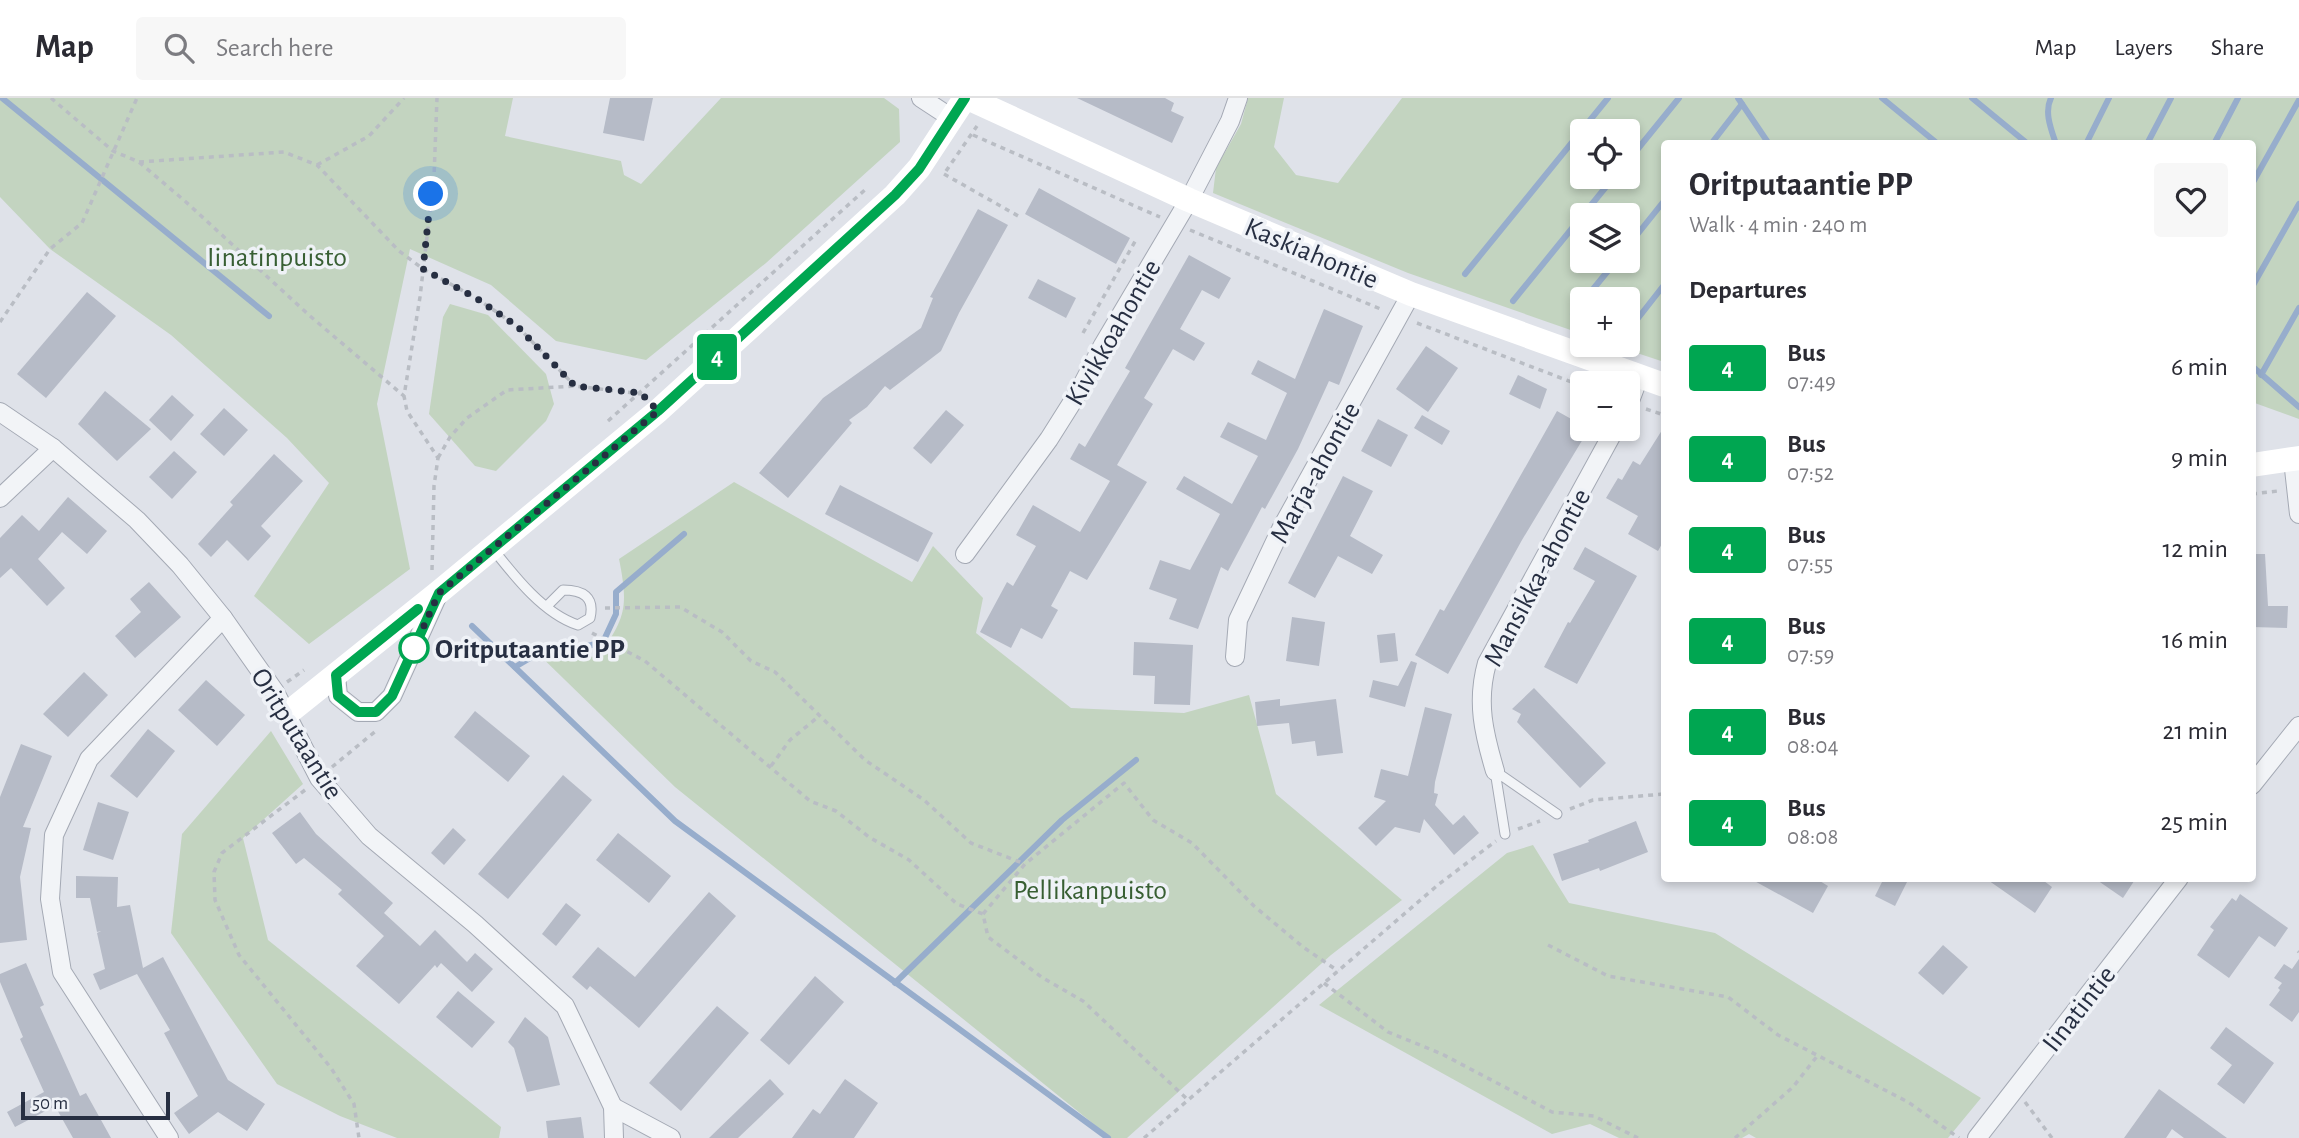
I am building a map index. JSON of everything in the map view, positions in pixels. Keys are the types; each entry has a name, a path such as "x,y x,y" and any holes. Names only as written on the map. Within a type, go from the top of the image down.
{"street":[{"name":"Kaskiahontie","path":"921,98 962,105 1411,294 1623,371"},
{"name":"Kivikkoahontie","path":"965,554 1049,439 1189,200 1230,121 1238,98"},
{"path":"288,713 336,675 435,582 492,548 649,402 895,195 919,169 962,105"},
{"name":"Marja-ahontie","path":"1234,657 1238,620 1282,527 1411,294"},
{"name":"Kaskiahontie","path":"1640,377 1661,384"},
{"name":"Oritputaantie","path":"0,412 53,448 136,520 180,565 223,618 275,692 319,778 369,836 475,924 565,1006 612,1107 614,1138"},
{"name":"Mansikka-ahontie","path":"1495,771 1482,720 1481,684 1487,663 1608,441"},
{"path":"0,498 53,448"},
{"path":"2256,464 2296,459 2299,514"},
{"path":"336,675 338,696 358,712 376,712 392,696 435,582"},
{"path":"169,1138 62,972 50,899 54,835 89,759 223,618"},
{"path":"2256,780 2299,726"},
{"name":"Iinatintie","path":"1977,1138 2176,882"},
{"path":"612,1107 671,1138"}],"lane":[{"path":"492,548 559,619 578,625 590,618 593,608 587,595 578,590 563,590 547,606"},
{"path":"1495,771 1557,814"},
{"path":"1495,771 1505,834"}],"path":[{"path":"51,98 113,151 138,163 404,396"},
{"path":"0,322 50,249 82,223 137,98"},
{"path":"317,165 369,136 404,98"},
{"path":"437,98 434,177 404,396 407,411 438,458"},
{"path":"973,135 1174,223 1400,317 1570,381"},
{"path":"138,163 284,152 317,165 399,251 423,269 476,298 517,326 575,386"},
{"path":"944,174 1020,217"},
{"path":"599,429 649,402 868,187"},
{"path":"1083,333 1137,238"},
{"path":"435,582 433,486 438,458 450,437 467,418 507,390 575,386 649,402"},
{"path":"435,582 442,563"},
{"path":"612,608 680,607 722,632 751,661 775,672 818,717 865,760 924,800 971,843 1023,863"},
{"path":"600,638 645,661 810,801 836,811 869,837 909,860 957,904 983,914"},
{"path":"275,692 306,668"},
{"path":"771,766 790,740 818,717"},
{"path":"319,778 293,801 222,853 214,872 215,900 239,955 331,1068 354,1104 359,1138"},
{"path":"983,914 1023,863 1124,783 1153,820 1192,843 1254,906 1303,947 1338,971"},
{"path":"1144,1138 1439,884 1505,834 1593,800 1661,794"},
{"path":"983,914 988,937 1043,978 1083,1002 1188,1100"},
{"path":"1548,945 1608,975 1728,997 1778,1035 1908,1102 1959,1138"},
{"path":"1324,983 1388,1032 1442,1054 1552,1112 1594,1116 1639,1138"},
{"path":"1735,1138 1793,1087 1818,1055"},
{"path":"2014,1091 2034,1111 2052,1138"}],"green space":[{"name":"Iinatinpuisto","path":"0,98 513,98 505,136 621,161 624,175 641,184 721,98 884,98 899,109 900,142 766,263 646,360 556,341 491,285 410,249 377,404 410,569 309,644 254,596 329,483 287,438 171,335 50,249 0,197"},
{"path":"1248,98 1284,98 1274,147 1296,175 1338,183 1402,98 2299,98 2299,419 2256,403 2256,140 1661,140 1661,361 1640,354 1640,287 1570,287 1570,330 1408,273 1213,193 1216,168 1241,124"},
{"path":"450,304 488,315 546,374 554,404 546,421 496,471 475,466 429,414 443,317"},
{"name":"Pellikanpuisto","path":"734,482 912,582 933,546 983,598 976,633 1071,708 1184,713 1249,695 1276,794 1402,900 1331,955 1127,1138 1111,1138 675,787 527,643 598,658 614,632 622,612 624,590 619,559"},
{"path":"271,731 303,784 243,838 268,940 501,1127 499,1138 397,1138 340,1116 277,1084 171,933 182,834"},
{"path":"1533,845 1569,903 1715,933 1981,1098 1948,1138 1756,1138 1749,1134 1742,1138 1619,1138 1590,1124 1552,1134 1319,1005 1507,853"}],"building":[{"path":"610,98 653,98 644,141 603,133"},
{"path":"1077,98 1165,98 1174,103 1171,111 1184,117 1172,143"},
{"path":"1039,188 1130,238 1116,264 1025,214"},
{"path":"978,209 1008,225 941,351 890,390 885,386 867,407 849,420 852,423 788,498 759,473 823,398 921,328 933,298 930,297"},
{"path":"1189,255 1231,278 1219,299 1202,290 1180,329 1205,343 1194,361 1173,349 1144,398 1153,404 1117,465 1147,482 1087,580 1070,571 1051,606 1058,610 1042,639 1021,628 1011,648 980,632 1007,582 1013,586 1036,546 1016,535 1033,505 1080,532 1110,481 1070,459 1079,443 1085,447 1130,371 1125,368"},
{"path":"1038,279 1076,298 1066,318 1028,298"},
{"path":"87,292 116,316 46,398 17,374"},
{"path":"1324,309 1363,326 1339,385 1329,381 1298,449 1265,509 1262,507 1228,571 1221,567 1198,629 1169,619 1177,599 1149,589 1160,560 1190,570 1220,514 1176,489 1184,476 1232,504 1258,456 1220,437 1228,422 1266,440 1287,393 1251,374 1258,360 1295,379"},
{"path":"1426,346 1458,368 1428,412 1396,389"},
{"path":"1518,375 1547,389 1540,409 1509,394"},
{"path":"105,391 151,429 117,461 78,424"},
{"path":"172,395 194,415 171,441 149,420"},
{"path":"224,408 248,430 224,456 200,434"},
{"path":"946,410 964,425 931,464 913,448"},
{"path":"1557,411 1570,418 1570,441 1582,441 1522,540 1448,674 1415,655 1440,609 1444,611"},
{"path":"1422,415 1450,431 1442,445 1414,428"},
{"path":"1378,419 1408,435 1391,467 1361,451"},
{"path":"1661,432 1661,546 1658,551 1628,534 1638,516 1606,498 1618,478 1622,480 1633,461 1640,465"},
{"path":"174,451 197,472 172,499 149,477"},
{"path":"274,454 303,481 261,526 271,536 248,561 227,540 211,557 198,544 233,505 230,502"},
{"path":"1343,476 1373,491 1350,536 1383,555 1372,574 1338,556 1315,598 1288,583"},
{"path":"840,485 933,533 918,562 825,514"},
{"path":"68,497 107,531 87,554 62,532 38,559 65,588 47,606 11,568 0,578 0,538 22,515 39,531"},
{"path":"1585,547 1637,576 1577,684 1544,667 1568,622 1570,623 1595,581 1573,569"},
{"path":"2256,554 2265,554 2268,606 2288,606 2287,628 2256,627"},
{"path":"149,582 181,617 135,658 115,636 141,612 130,599"},
{"path":"1292,617 1325,622 1319,666 1286,661"},
{"path":"1395,633 1398,661 1380,663 1377,635"},
{"path":"1134,642 1193,645 1190,705 1154,704 1155,676 1133,675"},
{"path":"1411,661 1417,663 1405,707 1369,697 1373,680 1398,686"},
{"path":"84,672 108,695 68,737 43,714"},
{"path":"206,680 245,715 217,746 178,710"},
{"path":"1534,688 1606,763 1580,788 1517,722 1521,714 1512,709"},
{"path":"1280,699 1280,706 1336,699 1343,753 1317,756 1315,741 1292,744 1289,723 1257,726 1255,702"},
{"path":"1425,707 1452,714 1435,782 1434,793 1438,794 1435,805 1453,825 1464,815 1479,833 1454,855 1424,819 1420,833 1395,827 1376,846 1358,828 1386,801 1374,797 1381,769 1408,776"},
{"path":"475,711 530,756 508,782 454,737"},
{"path":"148,729 175,751 137,798 110,776"},
{"path":"21,744 52,756 23,827 31,828 20,877 27,940 0,943 0,797"},
{"path":"563,775 592,800 508,899 478,874"},
{"path":"98,802 129,812 113,860 83,850"},
{"path":"300,812 316,834 393,903 384,913 420,946 435,930 467,962 475,953 493,969 472,992 441,963 437,968 435,965 399,1004 356,966 384,936 338,894 342,890 304,858 296,864 272,833"},
{"path":"1636,821 1648,852 1600,871 1599,868 1562,881 1553,854 1589,842 1588,840"},
{"path":"453,828 466,840 444,865 431,853"},
{"path":"618,833 671,876 649,903 596,860"},
{"path":"76,876 118,877 117,907 130,905 143,968 163,957 228,1080 265,1104 247,1131 218,1112 189,1134 174,1113 198,1096 164,1033 170,1030 137,974 100,990 93,974 105,969 97,933 101,931 97,932 90,898 76,898"},
{"path":"1756,882 1822,882 1828,886 1813,913"},
{"path":"1882,882 1907,882 1895,906 1875,896"},
{"path":"1991,882 2045,882 2052,887 2035,913"},
{"path":"2100,882 2133,882 2123,898"},
{"path":"709,892 736,916 639,1028 590,986 587,990 572,977 598,947 635,977"},
{"path":"2240,894 2288,928 2275,947 2259,936 2229,978 2197,955 2214,930 2210,927 2232,898 2236,901"},
{"path":"566,903 581,915 556,946 542,934"},
{"path":"1943,945 1968,967 1943,995 1918,973"},
{"path":"2299,959 2299,1012 2292,1022 2269,1005 2282,983 2274,978 2284,964 2292,969"},
{"path":"26,963 44,1005 40,1007 80,1096 86,1093 111,1138 73,1138 55,1106 15,1127 7,1112 44,1092 20,1039 23,1037 0,982 0,974"},
{"path":"815,976 844,1002 789,1065 760,1040"},
{"path":"458,991 495,1022 472,1048 436,1017"},
{"path":"717,1006 749,1033 681,1111 649,1083"},
{"path":"525,1017 548,1037 560,1085 527,1092 514,1048 508,1042"},
{"path":"2226,1027 2274,1063 2244,1104 2217,1084 2232,1065 2210,1048"},
{"path":"770,1079 784,1094 738,1138 709,1138"},
{"path":"845,1079 878,1103 854,1138 792,1138 813,1109 820,1114"},
{"path":"2159,1089 2227,1138 2184,1138 2172,1129 2166,1138 2124,1138"},
{"path":"581,1117 584,1138 548,1138 546,1121"}],"waterway":[{"path":"2,98 269,316"},
{"path":"1465,274 1608,98"},
{"path":"1640,146 1679,98"},
{"path":"1738,98 1766,140"},
{"path":"1882,98 1933,140"},
{"path":"1972,98 2023,140"},
{"path":"2051,98 2048,115 2055,140"},
{"path":"2088,140 2109,98"},
{"path":"2149,140 2171,98"},
{"path":"2216,140 2238,98"},
{"path":"2256,177 2299,100"},
{"path":"1714,140 1742,104"},
{"path":"1593,203 1604,189"},
{"path":"2256,280 2299,204"},
{"path":"1640,231 1661,205"},
{"path":"1513,301 1570,231"},
{"path":"1595,287 1606,273"},
{"path":"1640,316 1661,289"},
{"path":"2261,375 2299,308"},
{"path":"2256,369 2299,407"},
{"path":"515,667 552,645 580,648 603,642 616,614 616,592 684,534"},
{"path":"472,626 675,821 1108,1138"},
{"path":"895,983 1062,820 1136,760"}],"bus line":[{"name":"4","path":"418,609 336,675 338,696 358,712 376,712 392,696 439,593 658,411 895,195 919,169 965,98"}],"place":[{"name":"Oritputaantie PP","path":"414,648"}],"route":[{"path":"414,648 411,654 439,593 658,411 641,393 575,386 517,326 476,298 423,269 431,194"}]}
